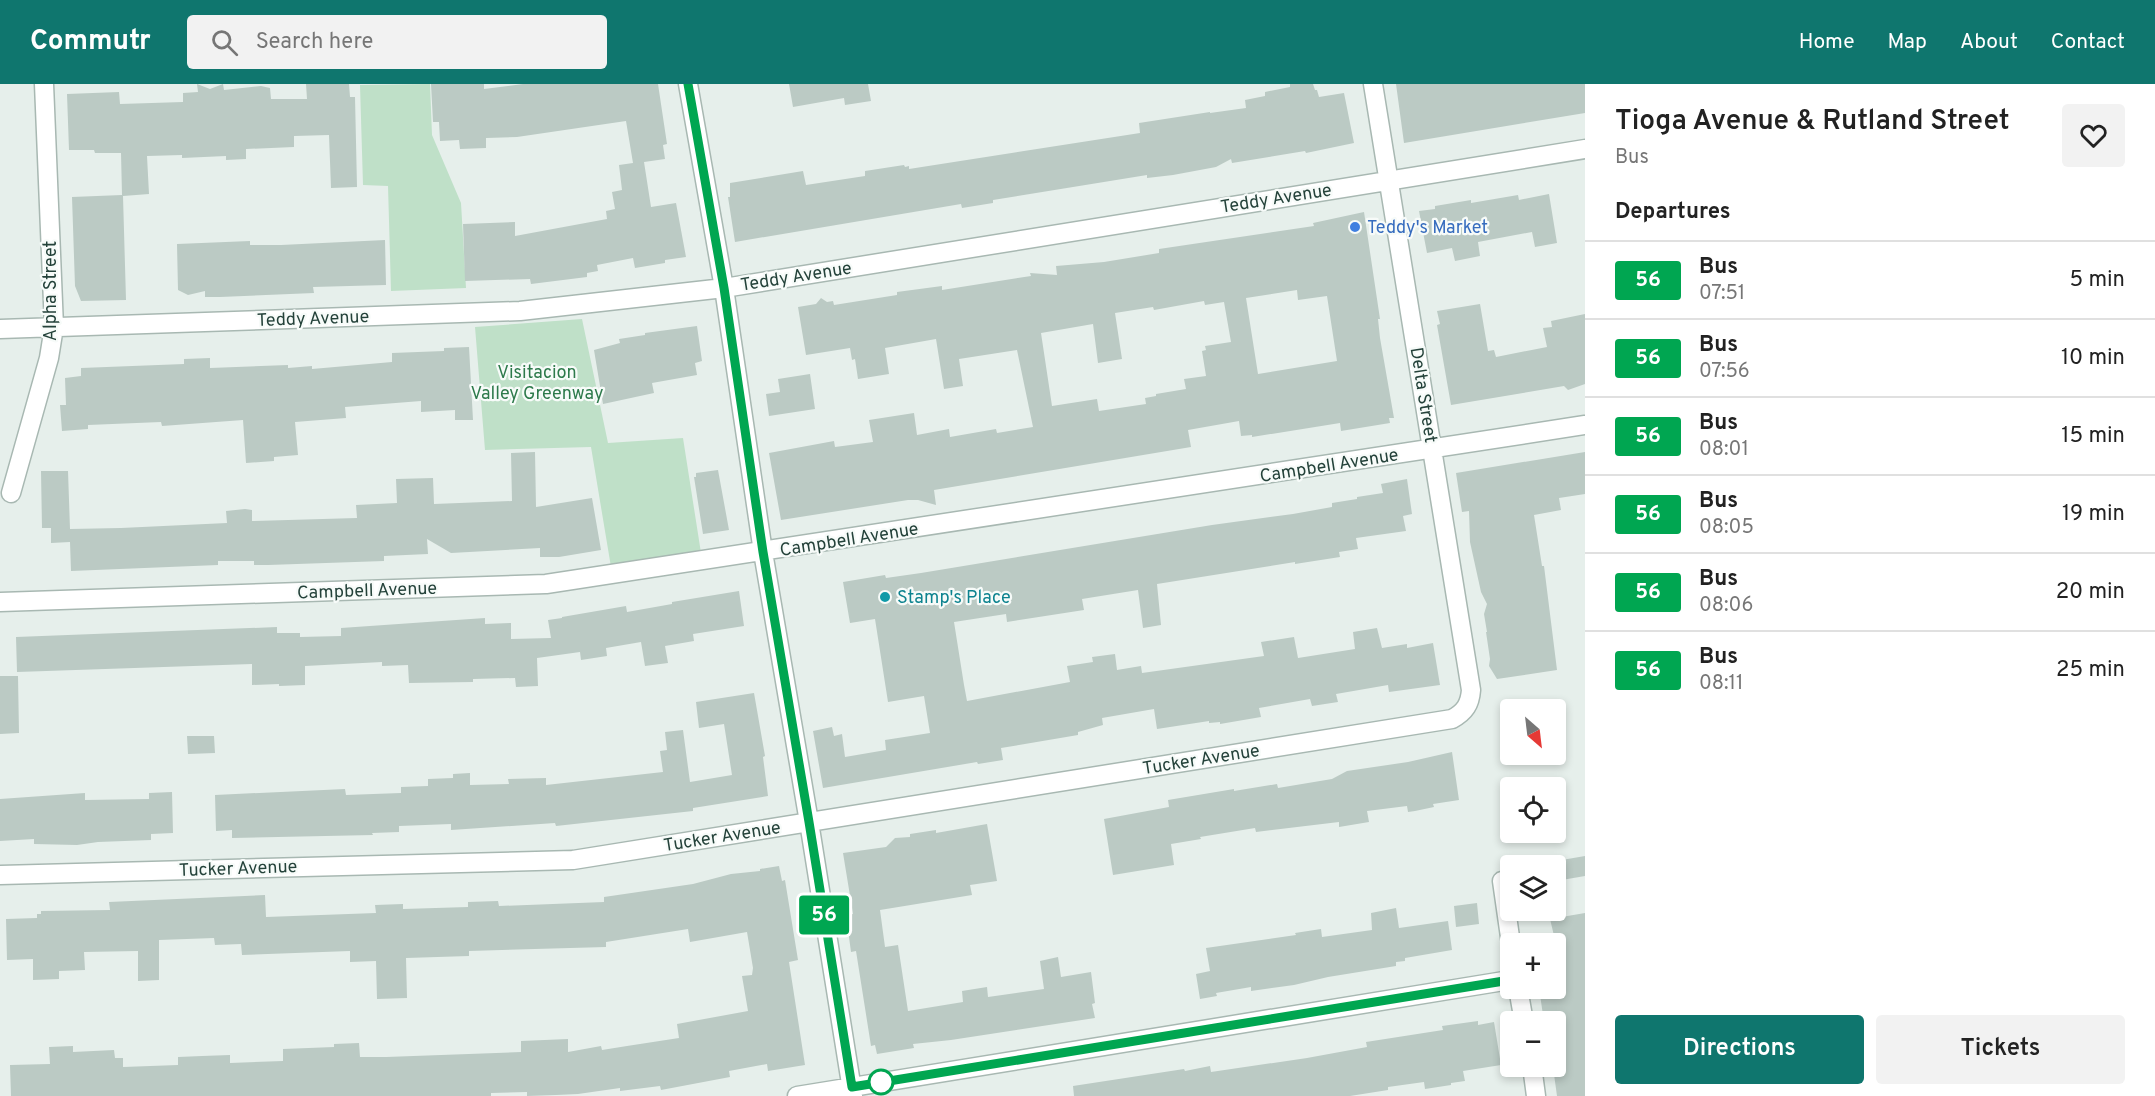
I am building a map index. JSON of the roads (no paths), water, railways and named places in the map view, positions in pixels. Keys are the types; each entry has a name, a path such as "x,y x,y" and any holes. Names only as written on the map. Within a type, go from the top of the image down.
{"street":[{"name":"Alpha Street","path":"11,493 49,358 54,327 44,84"},
{"path":"688,84 724,288 763,552 852,1091"},
{"name":"Delta Street","path":"1373,84 1471,690 1467,706"},
{"name":"Teddy Avenue","path":"0,329 520,311 724,288 1585,149"},
{"name":"Campbell Avenue","path":"0,602 546,584 1585,425"},
{"name":"Tucker Avenue","path":"0,875 573,860 1452,718 1461,714 1467,706"},
{"path":"798,1096 852,1091 1500,982"},
{"path":"1533,1077 1536,1096"}],"place":[{"name":"Teddy's Market","path":"1355,227"},
{"name":"Stamp's Place","path":"885,597"}],"park label":[{"name":"Visitacion Valley Greenway","path":"537,382"}]}
